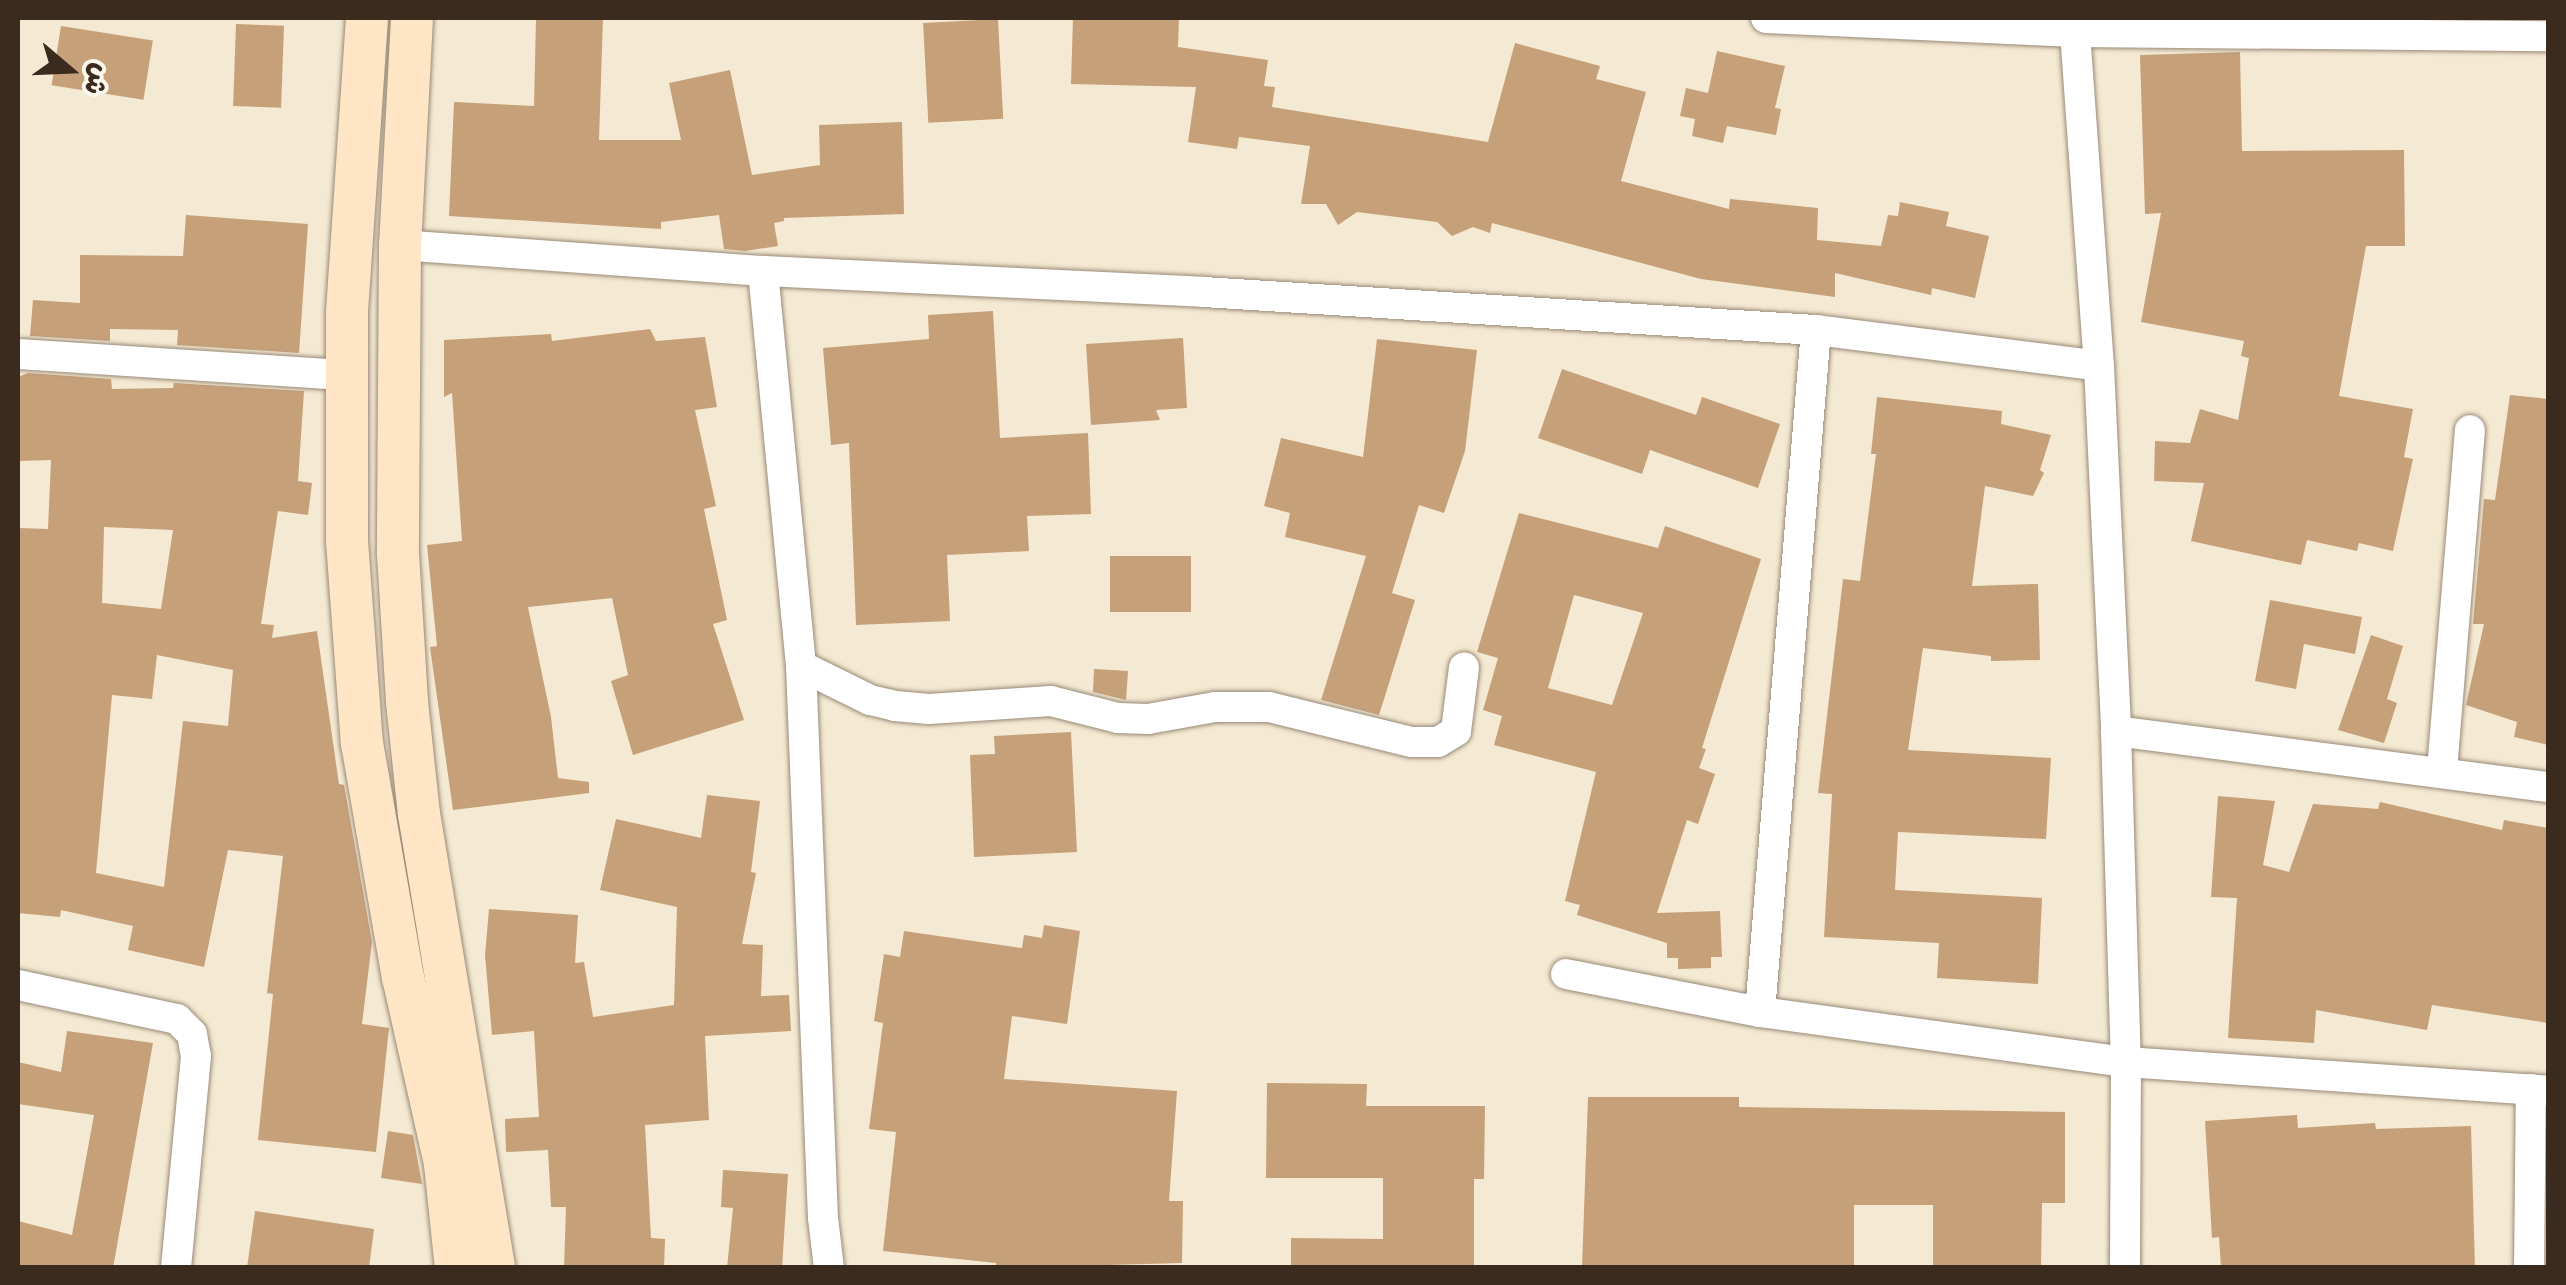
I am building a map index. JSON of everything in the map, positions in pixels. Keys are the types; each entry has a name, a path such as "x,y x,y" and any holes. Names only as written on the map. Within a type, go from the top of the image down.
{"street":[{"path":"367,18 347,313 347,542 362,743 400,960 445,1164 456,1268"},
{"path":"412,18 400,246 398,554 407,702 419,814 494,1268"},
{"path":"1766,18 2548,36"},
{"path":"2075,25 2099,366 2116,731 2126,1062 2125,1268"},
{"path":"400,246 763,271 1203,292 1816,330 2099,366"},
{"path":"763,271 802,666 824,1218 830,1268"},
{"path":"1760,1012 1816,330"},
{"path":"18,354 347,375"},
{"path":"2442,770 2470,430"},
{"path":"802,666 870,700 894,706 929,709 1051,702 1118,718 1148,719 1215,708 1270,707 1412,742 1438,742 1456,731 1464,668"},
{"path":"2116,731 2548,786"},
{"path":"1566,974 1760,1012 2126,1062 2540,1090 2528,1268"},
{"path":"18,985 177,1020 192,1034 196,1056 176,1268"}],"building":[{"path":"536,18 603,18 599,140 681,140 669,83 730,70 752,175 820,165 819,125 902,122 904,214 784,218 774,223 778,246 745,251 724,249 719,215 661,222 661,229 449,216 454,102 534,106"},
{"path":"1073,18 1179,18 1178,47 1268,60 1264,86 1275,87 1272,107 1488,142 1515,43 1600,66 1596,79 1646,92 1621,181 1729,209 1730,199 1818,208 1817,240 1881,246 1888,215 1898,216 1900,202 1949,212 1946,226 1989,236 1975,298 1932,288 1931,295 1835,273 1835,297 1701,279 1492,223 1490,233 1473,227 1452,236 1437,222 1357,212 1338,225 1326,204 1301,204 1310,146 1239,137 1237,149 1188,142 1196,87 1071,84"},
{"path":"998,19 1003,119 928,123 923,23"},
{"path":"236,24 284,26 281,108 233,106"},
{"path":"61,26 153,41 143,100 52,85"},
{"path":"1717,51 1785,66 1775,108 1781,109 1776,135 1727,126 1723,143 1692,136 1695,119 1680,116 1686,88 1708,93"},
{"path":"2240,52 2242,151 2404,150 2405,246 2366,246 2339,396 2413,409 2404,457 2413,459 2393,551 2359,543 2357,551 2307,540 2301,565 2191,541 2204,483 2154,481 2155,441 2190,443 2200,409 2238,420 2249,358 2241,356 2244,341 2141,322 2161,213 2145,214 2140,55"},
{"path":"186,215 308,224 299,353 177,345 178,330 110,329 110,341 30,336 33,300 80,303 80,255 183,256"},
{"path":"993,311 1000,438 1088,433 1091,514 1027,516 1029,551 947,555 950,621 856,625 849,443 831,445 823,348 929,339 928,315"},
{"path":"650,329 656,341 705,337 717,407 695,410 716,506 704,509 727,620 713,624 744,720 633,755 611,681 628,675 612,598 528,607 551,717 558,778 589,782 589,793 453,810 430,647 437,646 427,545 462,541 452,393 444,397 444,340 551,334 552,341"},
{"path":"1183,338 1187,408 1156,410 1160,420 1091,425 1086,344"},
{"path":"1377,339 1477,350 1465,451 1444,513 1419,505 1392,593 1415,600 1379,715 1321,700 1366,556 1285,537 1290,513 1264,506 1281,438 1363,457"},
{"path":"1562,369 1696,415 1702,397 1780,424 1758,488 1650,450 1642,474 1538,438"},
{"path":"28,373 111,379 112,389 173,388 174,383 304,391 298,481 312,483 308,515 278,511 261,624 274,625 272,638 317,631 339,784 344,785 372,942 362,1024 389,1028 376,1152 258,1140 273,994 267,993 283,856 228,850 204,967 128,950 133,926 61,910 60,917 18,913 18,528 48,529 51,460 18,461 18,377","holes":["104,527 173,530 161,609 102,603","157,655 233,670 228,726 183,721 164,887 96,873 112,695 152,699"]},
{"path":"2510,395 2548,399 2548,745 2514,737 2517,722 2466,705 2484,624 2473,624 2484,499 2495,500"},
{"path":"1877,397 2002,411 2001,424 2051,435 2040,470 2044,473 2033,496 1985,486 1972,586 2038,584 2040,660 1991,661 1991,656 1923,648 1908,750 2051,758 2046,839 1898,832 1895,890 2042,898 2038,984 1937,978 1939,943 1824,937 1832,794 1818,793 1843,579 1860,581 1876,454 1871,454"},
{"path":"1519,513 1658,548 1665,526 1761,559 1702,748 1706,749 1699,768 1715,774 1698,824 1687,820 1657,913 1720,911 1722,957 1711,957 1711,968 1678,969 1678,958 1667,958 1667,943 1577,915 1580,905 1565,901 1596,772 1494,745 1502,716 1483,710 1498,658 1477,652","holes":["1574,595 1643,613 1612,705 1548,688"]},
{"path":"1110,556 1191,556 1191,612 1110,612"},
{"path":"2270,600 2362,617 2355,654 2304,644 2296,689 2255,681"},
{"path":"2371,635 2403,646 2387,699 2397,703 2384,743 2338,730"},
{"path":"1094,669 1128,671 1126,700 1093,692"},
{"path":"1071,732 1077,852 974,857 970,755 995,754 994,736"},
{"path":"707,795 760,801 751,872 756,873 742,944 763,945 761,996 789,995 791,1031 705,1036 709,1120 645,1125 651,1238 665,1239 664,1268 564,1268 566,1207 551,1207 548,1150 506,1152 505,1119 539,1117 534,1031 492,1035 485,955 489,909 578,915 575,963 584,962 593,1017 674,1005 677,907 600,890 616,819 701,838"},
{"path":"2218,796 2275,801 2263,865 2289,872 2313,804 2378,809 2380,802 2502,830 2504,820 2548,828 2548,1023 2432,1005 2427,1030 2316,1010 2314,1043 2228,1038 2237,898 2211,897"},
{"path":"1044,925 1080,931 1067,1024 1012,1016 1004,1079 1177,1091 1169,1201 1183,1201 1182,1263 996,1268 996,1263 883,1251 896,1132 869,1129 883,1023 874,1021 884,954 900,957 904,931 1022,948 1024,935 1042,938"},
{"path":"67,1031 153,1043 113,1268 18,1268 18,1221 72,1235 94,1115 18,1104 18,1062 61,1072"},
{"path":"1267,1083 1367,1084 1366,1106 1485,1106 1484,1179 1474,1179 1474,1268 1291,1268 1291,1238 1383,1239 1383,1178 1266,1178"},
{"path":"1588,1097 1739,1097 1739,1107 2065,1112 2065,1203 2042,1203 2041,1268 1933,1268 1933,1205 1854,1205 1854,1268 1582,1268"},
{"path":"2297,1115 2298,1128 2375,1123 2376,1129 2471,1126 2475,1268 2221,1268 2219,1237 2212,1238 2205,1121"},
{"path":"388,1131 413,1135 422,1184 381,1178"},
{"path":"723,1170 788,1174 782,1268 727,1268 733,1208 721,1207"},
{"path":"255,1211 374,1229 369,1268 247,1268"}]}
